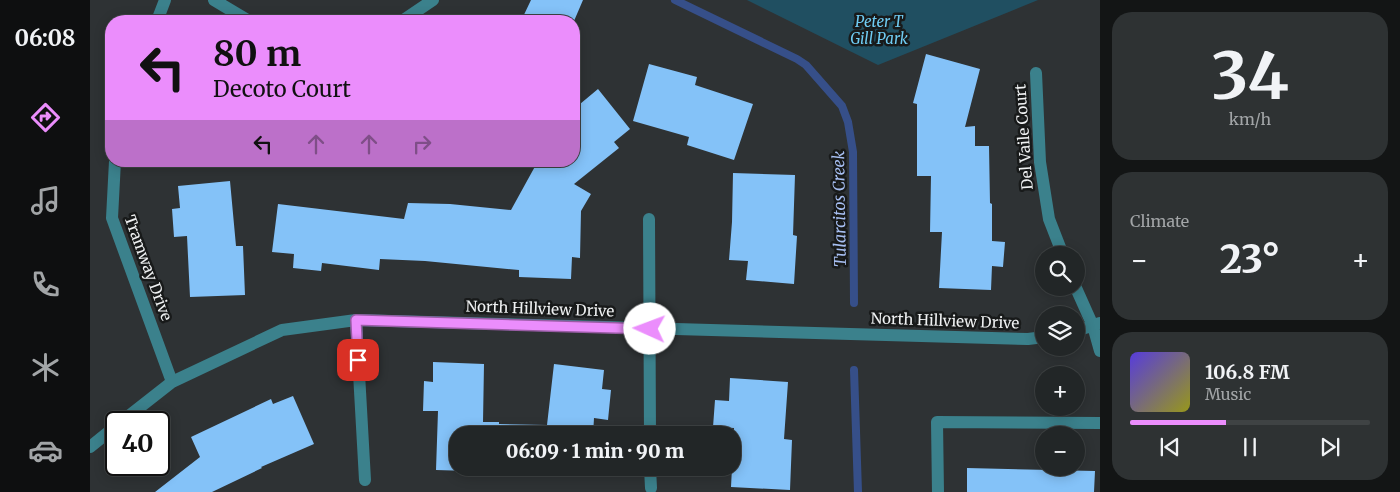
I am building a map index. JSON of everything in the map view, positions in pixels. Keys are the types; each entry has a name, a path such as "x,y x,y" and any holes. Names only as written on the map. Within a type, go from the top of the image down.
{"street":[{"path":"159,15 165,0"},
{"path":"214,0 239,15"},
{"path":"411,15 433,0"},
{"name":"Del Vaile Court","path":"1036,73 1040,162 1049,219 1060,246"},
{"name":"Tramway Drive","path":"115,167 112,218 172,382"},
{"path":"650,219 650,426"},
{"path":"1080,296 1096,325 1100,351"},
{"path":"356,320 365,480"},
{"name":"North Hillview Drive","path":"135,411 172,382 282,330 356,320 1035,338"},
{"path":"938,492 937,422 1100,423"},
{"path":"90,447 105,435"},
{"path":"650,476 650,488"}],"green space":[{"name":"Peter T Gill Park","path":"747,0 1038,0 878,65"}],"building":[{"path":"531,0 583,0 577,15 524,15"},
{"path":"926,54 980,69 965,127 975,126 975,146 989,146 992,241 1005,242 1003,267 992,266 991,290 939,288 942,232 930,232 931,176 917,176 917,104 913,103"},
{"path":"649,64 697,77 695,85 753,104 734,160 687,145 689,137 633,121"},
{"path":"598,89 630,129 614,142 619,148 574,184 591,194 581,211 580,258 572,257 571,279 519,277 519,270 425,261 380,259 379,270 322,263 321,271 293,268 294,254 272,252 278,204 404,219 408,203 450,204 511,210 535,167 580,167 580,104"},
{"path":"733,173 795,175 793,235 797,236 794,284 746,280 748,261 729,260"},
{"path":"230,181 236,246 243,246 245,295 190,297 187,236 174,237 172,209 180,208 178,186"},
{"path":"433,362 484,364 483,422 547,425 554,364 604,370 602,389 611,390 608,420 594,418 594,426 449,426 449,470 436,470 438,411 423,411 424,381 433,382"},
{"path":"730,378 788,382 784,439 792,440 790,490 731,487 732,476 741,476 741,426 713,426 715,400 729,401"},
{"path":"293,396 314,444 261,467 212,492 155,492 200,457 191,437 271,399 273,404"},
{"path":"967,468 1035,470 1035,476 1085,476 1085,471 1095,471 1094,492 967,492"}],"waterway":[{"name":"Tularcitos Creek","path":"675,0 797,59 806,65 842,106 848,122 853,152 854,303"},
{"name":"Tularcitos Creek","path":"854,370 858,492"}],"route":[{"path":"358,360 356,320 650,329"}]}
